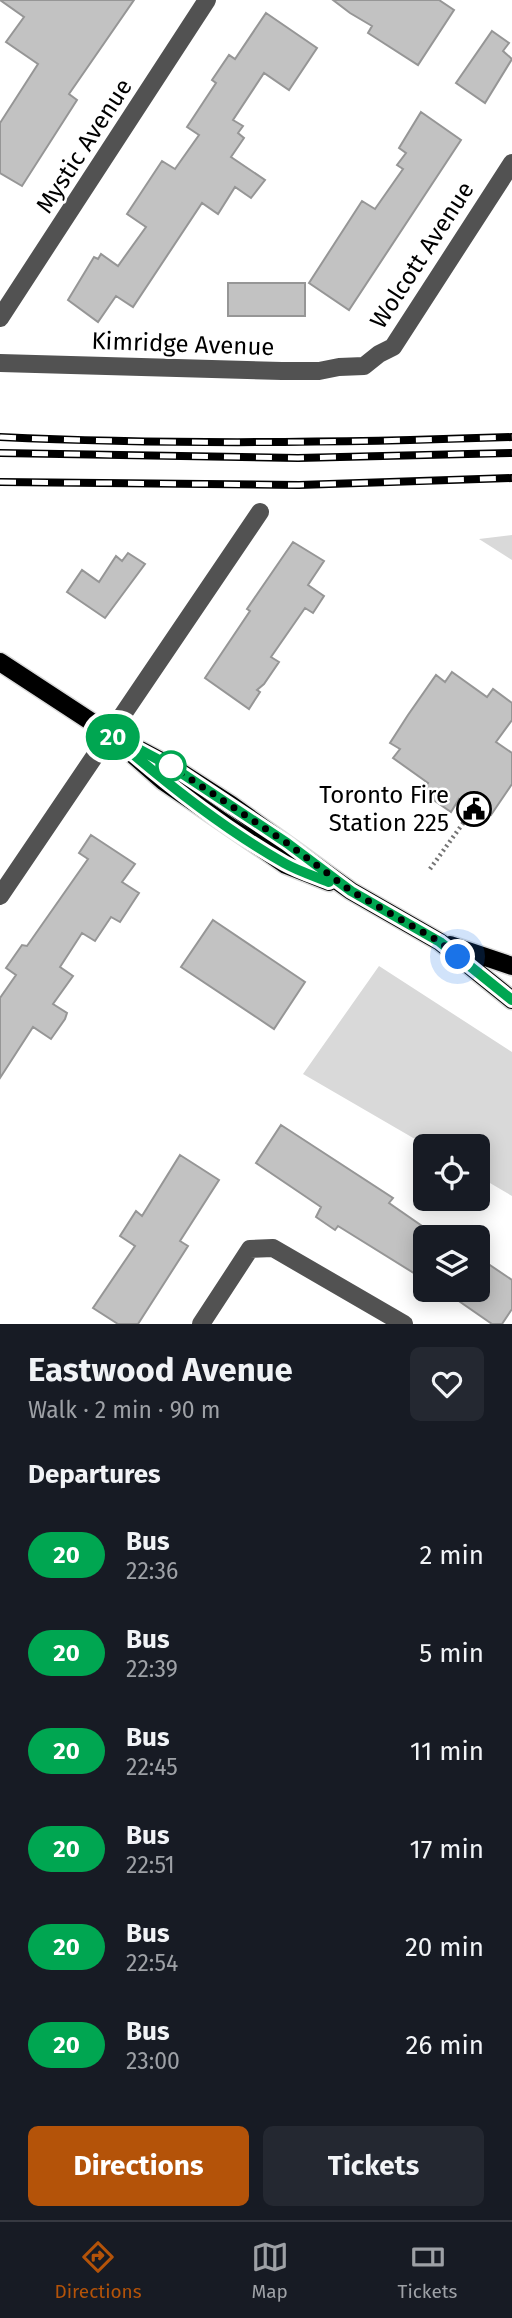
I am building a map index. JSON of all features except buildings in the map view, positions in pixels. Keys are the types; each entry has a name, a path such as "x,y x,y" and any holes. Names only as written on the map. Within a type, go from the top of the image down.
{"main road":[{"path":"0,662 110,734 163,781 286,865 351,891 440,942 512,1000"},
{"path":"440,942 512,966"}],"street":[{"name":"Mystic Avenue","path":"0,317 207,0"},
{"name":"Wolcott Avenue","path":"364,366 393,347 512,163"},
{"name":"Kimridge Avenue","path":"0,363 282,371 319,371 364,366"},
{"path":"0,896 260,512"},
{"path":"201,1324 250,1249 273,1248 404,1324"}],"path":[{"path":"430,869 470,815"}],"shaded area":[{"path":"512,535 512,560 479,539"},
{"path":"379,966 512,1052 512,1196 490,1183 490,1134 413,1134 413,1138 303,1074"}],"railway":[{"path":"0,437 256,442 512,437"},
{"path":"0,453 298,458 512,453"},
{"path":"0,482 299,485 512,478"}],"bus line":[{"name":"20","path":"329,882 286,865 218,820 163,781 110,734 174,768 287,843 351,891 440,942 512,1000"}],"place":[{"name":"Toronto Fire Station 225","path":"474,809"}],"route":[{"path":"171,766 287,843 351,891 440,942 458,957"}]}
